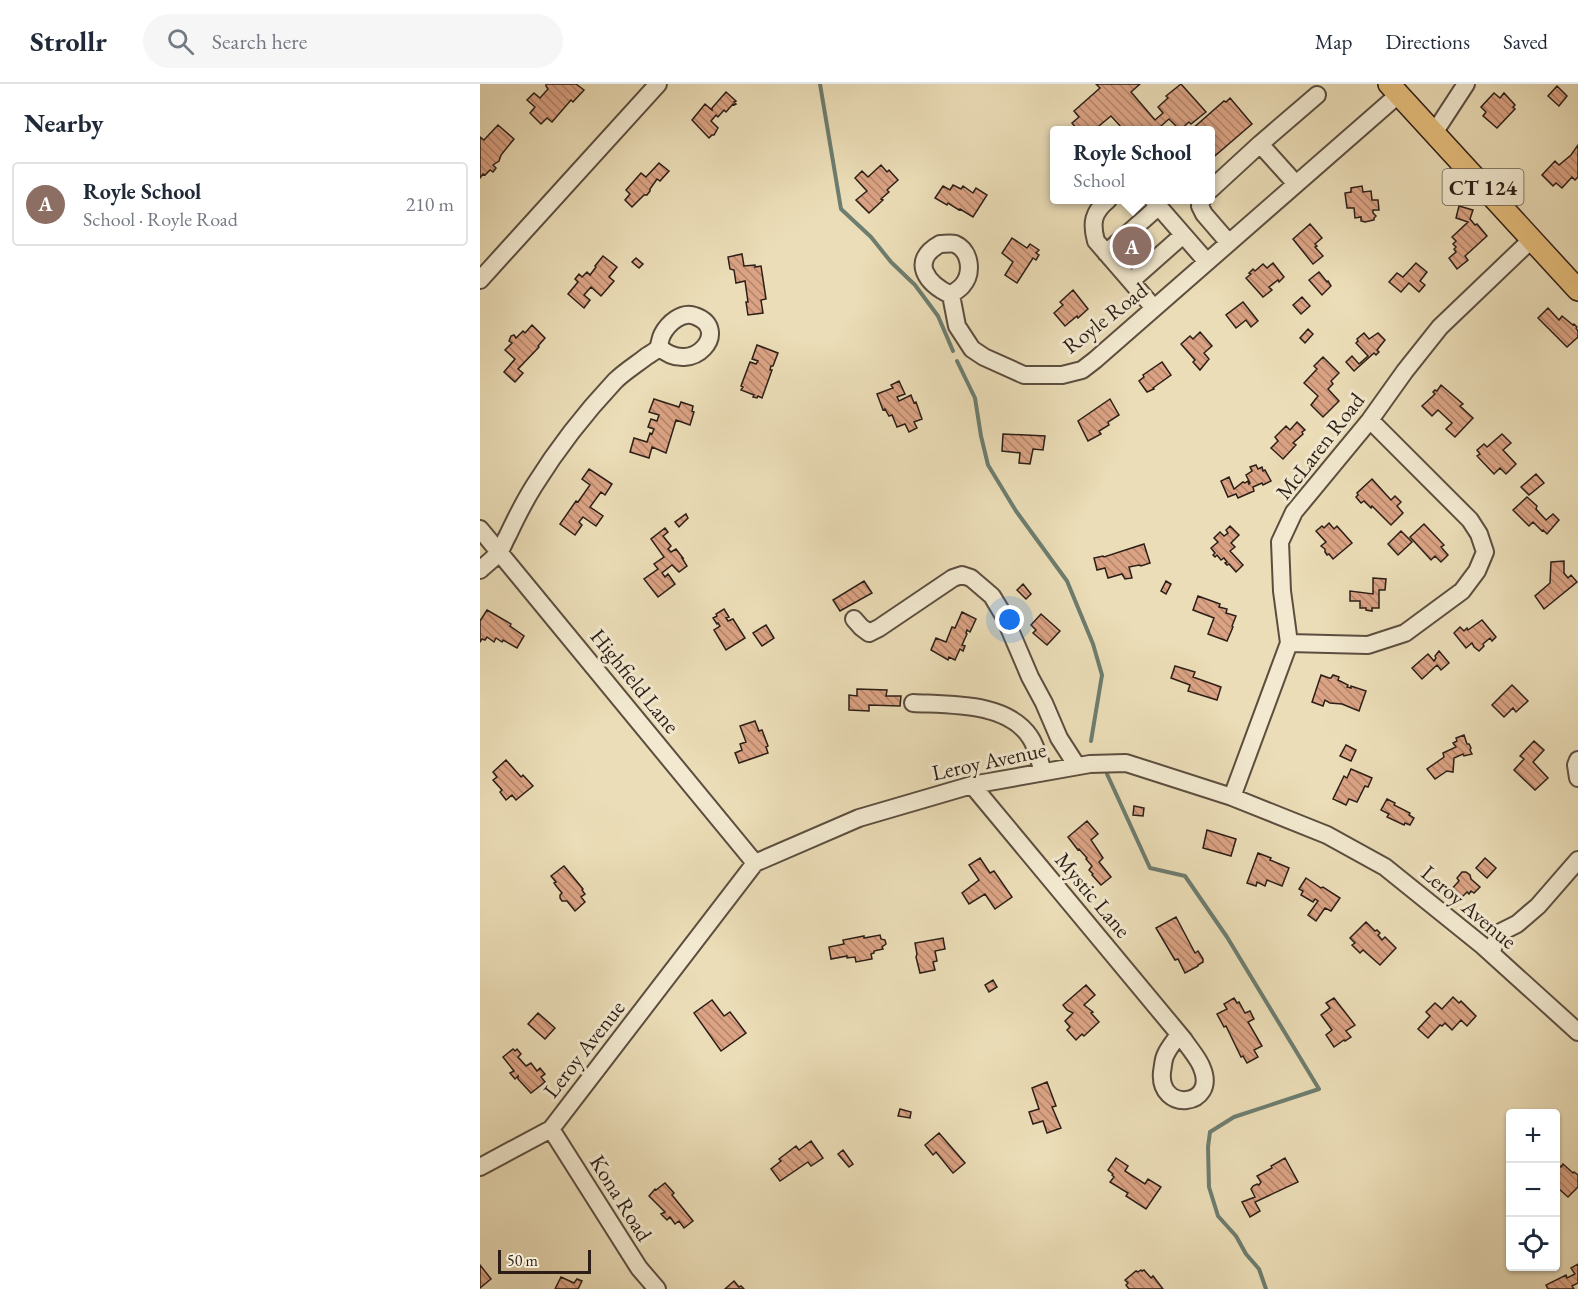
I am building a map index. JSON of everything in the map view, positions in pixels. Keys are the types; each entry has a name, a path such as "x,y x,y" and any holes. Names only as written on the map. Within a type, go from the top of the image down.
{"main road":[{"name":"CT 124","path":"1394,89 1531,240 1576,283"}],"street":[{"path":"480,280 658,84"},
{"path":"1434,133 1466,84"},
{"name":"Royle Road","path":"951,295 957,326 972,350 984,357 1024,375 1062,375 1082,370 1296,184 1394,89"},
{"path":"1215,185 1317,95"},
{"path":"1260,144 1296,184"},
{"path":"1102,204 1098,208 1093,229 1096,241 1154,308"},
{"path":"1106,253 1155,204"},
{"path":"1157,204 1207,262"},
{"path":"1201,204 1204,214 1229,243"},
{"path":"1131,281 1183,235"},
{"name":"McLaren Road","path":"1232,797 1288,643 1282,591 1281,542 1294,512 1370,420 1440,327 1531,240"},
{"path":"480,570 500,552 532,488 561,445 617,379 659,348"},
{"path":"1288,643 1368,645 1406,633 1462,591 1477,571 1485,552 1479,534 1470,520 1370,420"},
{"name":"Highfield Lane","path":"480,529 755,863"},
{"path":"855,619 869,633 953,578 962,575 971,578 992,596 1004,616 1059,738 1077,766"},
{"path":"913,703 974,707 1009,718 1029,735 1043,772"},
{"path":"1578,760 1576,765 1578,778"},
{"name":"Leroy Avenue","path":"480,1167 551,1129 755,863 860,818 972,785 1077,766 1104,763 1126,764 1232,797 1327,835 1385,867 1491,953 1578,1032"},
{"name":"Mystic Lane","path":"972,785 1179,1035"},
{"path":"1491,953 1499,933 1517,924 1539,906 1578,860"},
{"name":"Kona Road","path":"551,1129 639,1268 657,1289"}],"building":[{"path":"546,84 576,84 584,90 573,102 571,100 552,122 547,118 541,124 530,113 535,107 527,100 534,93 540,98 548,89"},
{"path":"1096,84 1140,84 1131,92 1155,120 1163,113 1158,107 1168,98 1166,96 1181,84 1206,112 1191,124 1189,122 1184,126 1176,126 1169,119 1161,126 1120,126 1111,116 1099,126 1075,126 1072,123 1079,117 1074,111 1100,88"},
{"path":"1557,86 1567,96 1559,106 1548,96"},
{"path":"726,92 736,101 734,102 736,104 733,104 726,112 724,110 718,117 716,115 711,121 718,128 709,138 692,120 705,104 712,110"},
{"path":"1494,93 1500,98 1504,93 1515,105 1513,107 1515,109 1497,128 1483,116 1486,112 1481,107"},
{"path":"1230,98 1252,124 1215,156 1215,126 1196,126 1224,101"},
{"path":"498,125 514,139 499,161 493,165 496,168 493,172 490,170 480,178 480,137 484,140"},
{"path":"1578,145 1578,177 1575,180 1572,177 1562,188 1556,183 1553,186 1542,175 1555,161 1559,165 1571,155"},
{"path":"659,163 669,171 660,181 657,179 647,195 644,195 632,207 625,200 630,194 626,190 641,173 646,177"},
{"path":"881,165 898,180 887,190 889,192 881,199 883,200 869,213 856,200 867,191 855,178 862,171 868,177"},
{"path":"953,185 961,189 963,186 973,193 976,188 987,195 973,217 935,198 943,186 950,190"},
{"path":"1362,186 1363,192 1371,191 1372,200 1378,200 1379,210 1373,210 1376,216 1374,220 1365,222 1361,221 1361,217 1355,218 1354,208 1347,208 1345,193 1351,192 1351,188"},
{"path":"1459,206 1473,210 1470,219 1487,236 1465,256 1468,260 1457,269 1449,258 1456,252 1453,244 1456,241 1452,237 1468,222 1456,218"},
{"path":"1310,224 1322,238 1315,244 1317,246 1315,247 1323,256 1313,264 1293,239"},
{"path":"1012,238 1027,248 1030,244 1039,250 1036,253 1039,255 1036,260 1033,258 1017,283 1005,275 1013,262 1002,253"},
{"path":"742,254 744,266 761,266 766,299 761,300 763,313 748,315 745,281 736,283 734,270 730,269 728,257"},
{"path":"603,256 617,267 609,277 614,281 601,296 591,287 584,295 590,300 584,308 568,294 578,282 575,279 579,274 582,277 587,272 590,275"},
{"path":"636,258 643,264 639,268 632,262"},
{"path":"1273,263 1284,277 1269,287 1272,290 1263,297 1246,278 1253,269 1255,271 1263,264 1267,268"},
{"path":"1416,263 1427,272 1420,281 1425,285 1419,292 1409,283 1401,292 1389,282 1397,273 1403,277"},
{"path":"1319,272 1331,286 1322,295 1309,280"},
{"path":"1073,290 1088,309 1065,326 1054,313 1063,305 1060,302"},
{"path":"1302,297 1310,306 1301,314 1293,305"},
{"path":"1243,302 1258,321 1251,327 1246,320 1236,328 1226,315"},
{"path":"1548,308 1559,320 1562,316 1577,327 1578,337 1567,347 1538,318"},
{"path":"532,325 545,338 518,369 523,373 515,382 504,372 515,359 505,350 512,343 509,341 511,336 514,335 516,338"},
{"path":"1308,329 1313,334 1305,343 1300,338"},
{"path":"1200,332 1212,346 1204,353 1209,359 1200,370 1193,362 1195,360 1181,344 1190,336 1193,339"},
{"path":"1364,333 1369,339 1378,333 1385,340 1376,355 1374,353 1354,371 1346,362 1352,356 1359,364 1368,356 1356,343"},
{"path":"757,345 778,353 771,366 770,370 772,370 762,398 753,397 754,395 741,390 750,362 756,364 758,361 752,359"},
{"path":"1323,357 1339,373 1331,381 1333,384 1328,389 1339,401 1323,417 1311,405 1318,396 1304,383 1317,369 1314,366"},
{"path":"1162,362 1171,375 1147,392 1139,381 1144,377 1143,375"},
{"path":"899,381 905,394 897,397 899,401 911,395 922,419 914,422 917,428 909,432 905,424 897,427 892,415 889,416 885,409 883,410 877,394 893,388 891,385"},
{"path":"1441,385 1463,404 1460,406 1473,418 1455,437 1446,429 1452,423 1438,410 1432,416 1422,406"},
{"path":"654,399 679,407 681,402 693,406 692,411 694,412 690,425 676,420 666,453 652,447 649,458 630,452 634,438 647,442 650,433 652,434 654,429 648,427 651,419 657,421 659,415 649,412"},
{"path":"1110,399 1119,415 1099,431 1101,434 1088,441 1078,421"},
{"path":"1297,422 1305,430 1293,443 1296,445 1283,459 1271,448 1278,441 1275,437 1286,426 1290,430"},
{"path":"1003,434 1045,436 1043,450 1033,449 1030,464 1019,463 1020,453 1002,451"},
{"path":"1502,434 1511,443 1503,450 1516,464 1506,474 1500,468 1494,474 1477,456 1480,454 1477,450 1484,444 1487,447"},
{"path":"1256,465 1258,469 1262,467 1263,471 1265,470 1271,481 1253,487 1254,491 1238,498 1236,494 1228,497 1221,481 1229,477 1234,489 1243,482 1248,481 1249,484 1250,483 1246,475 1252,471 1250,467"},
{"path":"589,469 612,484 605,495 601,492 590,507 603,516 596,526 583,517 579,522 582,525 575,535 560,524 590,485 582,479"},
{"path":"1536,474 1544,483 1529,495 1521,487"},
{"path":"1372,479 1391,500 1395,496 1401,502 1397,506 1403,513 1391,525 1372,506 1371,508 1364,501 1361,503 1356,497 1357,493"},
{"path":"1527,497 1537,506 1536,509 1546,520 1553,514 1559,520 1547,534 1533,522 1529,526 1513,510"},
{"path":"686,514 688,518 679,527 675,522"},
{"path":"1329,523 1334,529 1337,526 1352,543 1333,559 1321,546 1326,542 1316,531"},
{"path":"1424,524 1444,545 1441,547 1448,555 1441,562 1435,556 1431,560 1410,537"},
{"path":"1230,526 1239,535 1231,543 1235,547 1230,551 1243,565 1236,572 1225,563 1227,562 1224,558 1221,560 1217,555 1215,557 1211,548 1218,542 1214,538 1220,532 1224,536 1228,533 1226,530"},
{"path":"665,528 668,532 663,536 671,546 668,549 671,552 676,549 687,566 679,572 672,565 662,573 665,577 668,574 675,584 658,597 644,579 658,569 654,564 664,557 651,539"},
{"path":"1401,531 1412,542 1398,555 1388,544"},
{"path":"1144,544 1150,563 1129,567 1132,578 1125,579 1122,574 1108,578 1105,568 1097,570 1094,558"},
{"path":"1564,561 1564,573 1568,578 1571,575 1577,582 1544,609 1535,596 1550,583 1551,562"},
{"path":"1373,578 1386,579 1385,590 1379,590 1379,608 1372,608 1372,611 1360,608 1360,601 1350,601 1350,591 1373,594"},
{"path":"864,581 872,593 840,611 833,600"},
{"path":"1166,581 1171,584 1166,594 1161,591"},
{"path":"1023,584 1031,594 1026,599 1017,590"},
{"path":"1198,596 1220,604 1219,607 1227,609 1226,613 1236,616 1227,641 1208,634 1214,618 1193,610"},
{"path":"724,609 729,617 726,618 728,621 733,619 745,638 726,650 714,630 720,626 713,618"},
{"path":"487,610 511,624 510,626 524,636 517,648 496,638 494,642 487,637 480,642 480,621"},
{"path":"962,612 976,619 970,632 967,630 962,645 965,646 963,651 960,649 955,660 949,657 948,660 931,650 936,638 946,642"},
{"path":"1041,614 1060,631 1047,645 1033,633 1036,630 1031,625"},
{"path":"1482,620 1496,637 1492,641 1490,638 1479,651 1472,643 1466,648 1454,633 1460,627 1464,631 1467,628 1468,630"},
{"path":"766,625 774,638 762,646 753,633"},
{"path":"1439,651 1449,663 1441,670 1437,665 1422,679 1412,668 1428,654 1434,661"},
{"path":"1175,666 1195,672 1193,677 1221,687 1217,700 1188,691 1190,685 1171,678"},
{"path":"1321,675 1329,678 1333,675 1339,677 1338,680 1348,685 1347,687 1351,688 1351,686 1366,691 1359,711 1325,700 1323,706 1312,702"},
{"path":"1512,685 1528,701 1516,712 1513,708 1504,717 1492,705"},
{"path":"857,689 887,690 886,696 901,696 900,706 869,705 869,711 849,710 849,695 857,696"},
{"path":"755,721 759,731 762,730 768,753 739,763 735,753 742,750 740,744 746,742 740,726"},
{"path":"1464,735 1472,754 1464,756 1463,754 1454,758 1453,772 1447,771 1435,779 1427,769 1444,757 1443,753 1456,747 1453,743 1457,741 1456,738"},
{"path":"1534,741 1544,750 1533,762 1548,778 1535,790 1514,770 1524,759 1520,756"},
{"path":"1346,745 1356,750 1351,761 1340,756"},
{"path":"506,760 521,777 523,775 533,786 516,800 512,795 506,800 500,792 502,790 493,780 497,777 493,772"},
{"path":"1351,769 1372,778 1357,802 1349,799 1346,805 1333,799 1344,776 1347,778"},
{"path":"1387,799 1410,813 1409,815 1414,818 1410,825 1405,823 1404,825 1387,817 1389,814 1381,810"},
{"path":"1134,806 1144,808 1143,816 1133,815"},
{"path":"1087,821 1098,834 1091,840 1103,858 1099,862 1111,877 1101,885 1089,870 1092,866 1087,858 1068,837"},
{"path":"1207,830 1236,839 1231,856 1203,848"},
{"path":"1258,853 1289,868 1282,886 1267,880 1265,886 1257,882 1256,886 1247,883"},
{"path":"980,858 990,873 994,871 1012,897 995,909 985,894 969,904 962,893 979,880 969,865"},
{"path":"1485,858 1496,868 1487,878 1476,868"},
{"path":"564,866 585,894 581,897 585,902 575,911 567,901 562,901 560,895 562,893 551,876"},
{"path":"1462,872 1470,875 1480,887 1474,893 1467,892 1458,901 1448,893 1459,881 1457,878"},
{"path":"1306,878 1340,898 1331,911 1325,908 1316,921 1308,915 1318,901 1315,899 1313,902 1301,895 1303,891 1299,889"},
{"path":"1176,917 1195,953 1198,951 1203,959 1198,966 1185,973 1156,928"},
{"path":"1366,922 1380,933 1378,935 1382,940 1385,937 1396,948 1380,965 1363,950 1360,953 1352,945 1355,943 1350,938"},
{"path":"880,935 886,944 882,947 883,949 871,954 872,959 856,962 855,957 847,958 847,956 831,959 829,947 844,944 843,940"},
{"path":"943,938 945,949 935,951 937,961 933,962 935,970 920,973 915,943"},
{"path":"993,980 997,987 989,992 985,985"},
{"path":"1086,985 1095,995 1084,1005 1093,1012 1091,1013 1099,1022 1076,1040 1067,1030 1070,1027 1065,1021 1073,1013 1063,1005"},
{"path":"1453,997 1459,1003 1461,1001 1476,1016 1467,1026 1461,1020 1452,1030 1445,1023 1440,1025 1428,1038 1418,1029 1430,1016 1426,1012 1435,1003 1442,1009"},
{"path":"1234,998 1245,1013 1250,1011 1254,1019 1248,1022 1262,1046 1254,1050 1258,1057 1247,1063 1243,1056 1241,1057 1226,1026 1224,1027 1217,1014 1227,1009 1224,1004"},
{"path":"1334,998 1355,1025 1346,1031 1351,1037 1334,1047 1326,1035 1332,1030 1321,1015 1330,1008 1326,1003"},
{"path":"712,1000 724,1016 730,1012 746,1033 721,1051 694,1013"},
{"path":"538,1013 555,1028 545,1039 528,1024"},
{"path":"513,1049 515,1051 517,1049 521,1054 518,1057 526,1066 531,1063 537,1071 540,1068 545,1074 541,1077 545,1082 531,1093 518,1079 518,1076 515,1079 510,1073 514,1071 503,1057"},
{"path":"1047,1082 1056,1106 1052,1107 1061,1128 1047,1133 1043,1121 1033,1124 1029,1112 1039,1109 1032,1088"},
{"path":"900,1109 911,1112 910,1118 898,1116"},
{"path":"939,1133 965,1163 953,1173 936,1152 933,1155 925,1145"},
{"path":"811,1141 823,1158 811,1166 808,1162 780,1181 771,1169 781,1161 779,1159 796,1146 799,1150"},
{"path":"843,1150 853,1164 849,1167 838,1154"},
{"path":"1116,1158 1128,1166 1125,1171 1145,1184 1148,1179 1161,1187 1146,1209 1126,1196 1128,1193 1110,1182 1114,1177 1108,1170"},
{"path":"1285,1158 1298,1182 1255,1202 1260,1211 1250,1217 1242,1202 1255,1197 1251,1189 1261,1182 1257,1176"},
{"path":"1563,1164 1578,1175 1578,1187 1568,1197 1560,1190"},
{"path":"665,1183 693,1221 684,1228 679,1221 675,1224 670,1217 667,1220 661,1214 665,1212 649,1196"},
{"path":"1578,1264 1578,1283 1572,1286 1574,1289 1548,1289 1546,1285 1566,1275 1567,1278 1575,1274 1571,1268"},
{"path":"480,1265 491,1279 480,1288"},
{"path":"1144,1270 1151,1278 1153,1276 1163,1289 1129,1289 1125,1280 1136,1271"},
{"path":"561,1277 574,1283 577,1279 582,1281 578,1289 555,1289"},
{"path":"734,1281 739,1287 744,1289 725,1289"}],"waterway":[{"path":"820,84 841,209 871,237 891,262 915,285 938,316 953,351"},
{"path":"957,361 975,398 988,465 1016,511 1067,581 1093,644 1102,675 1091,741"},
{"path":"1107,774 1150,868 1185,876 1227,937 1319,1089 1234,1117 1210,1132 1209,1187 1218,1216 1236,1236 1246,1254 1259,1269 1266,1289"}],"place":[{"name":"Royle School","path":"1132,246"}]}
